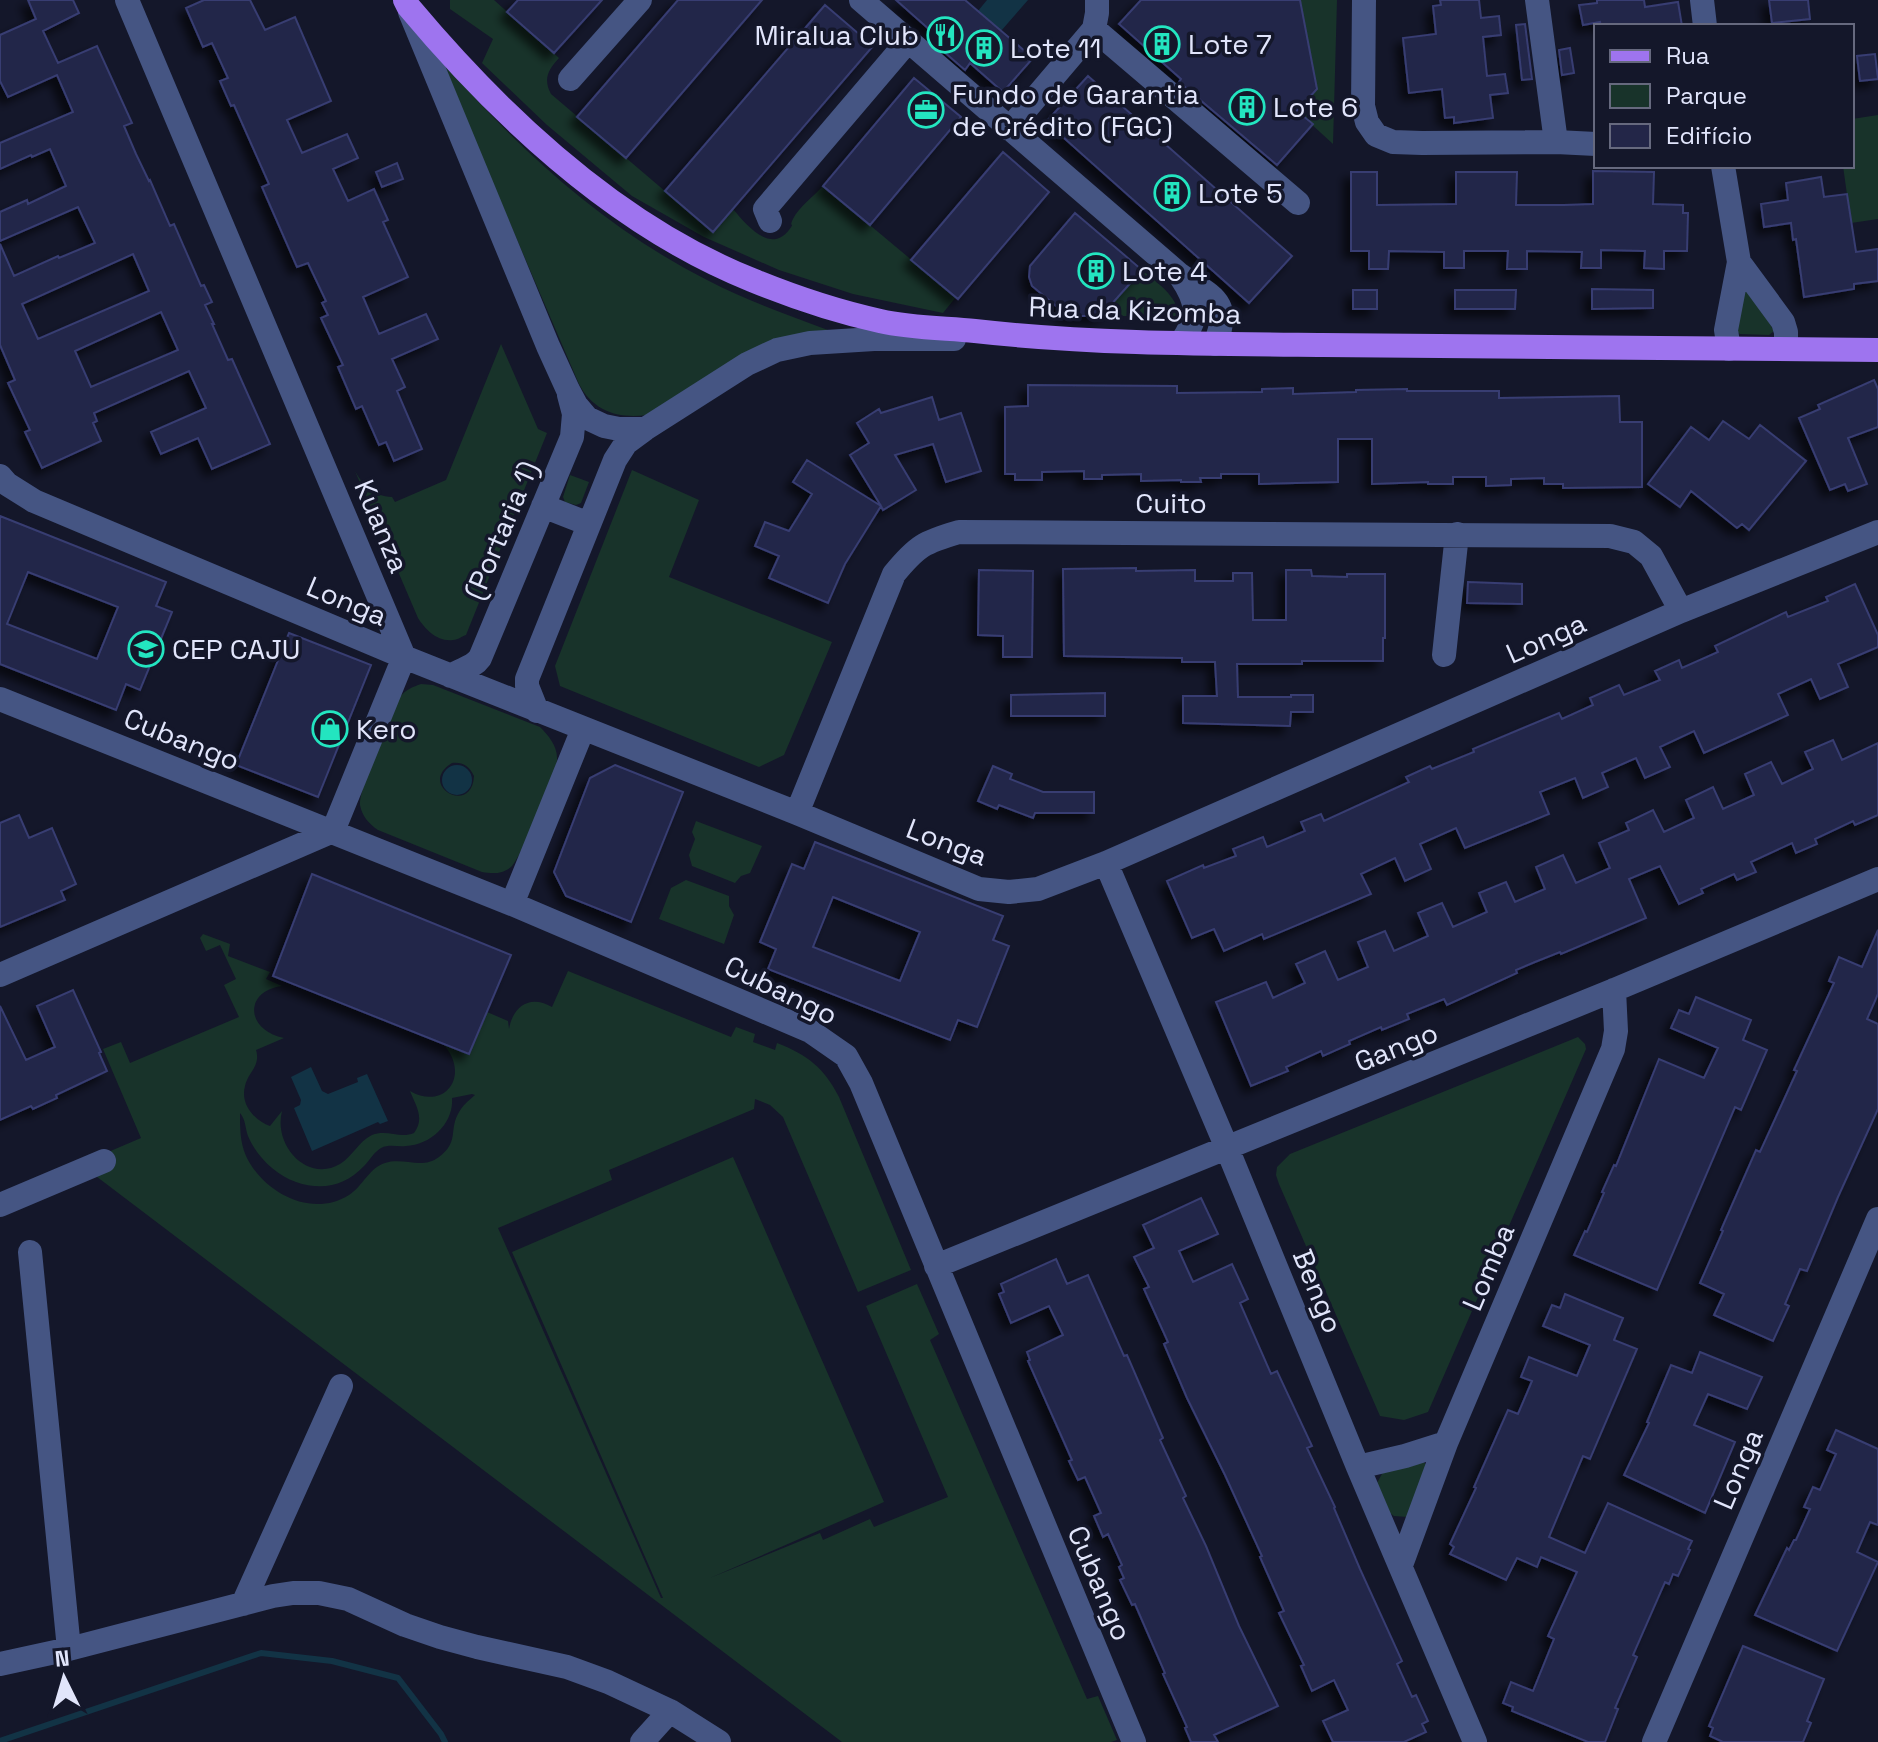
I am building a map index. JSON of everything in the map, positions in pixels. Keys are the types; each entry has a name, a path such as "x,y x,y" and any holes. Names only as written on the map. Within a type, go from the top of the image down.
{"main road":[{"name":"Rua da Kizomba","path":"407,3 442,46 480,85 574,173 639,220 706,259 753,281 882,321 1032,338 1215,344 1878,350"}],"street":[{"name":"Kuanza","path":"127,0 404,657"},
{"path":"575,73 640,0"},
{"path":"861,0 1180,275 1217,300 1222,314 1222,328 1215,344"},
{"path":"1009,129 1094,29 1097,0"},
{"path":"1364,0 1363,106 1367,122 1376,135 1393,142 1594,144"},
{"path":"1537,0 1556,142"},
{"path":"1702,0 1705,24"},
{"path":"407,3 576,405 587,418 604,426 645,429"},
{"path":"1094,29 1298,203"},
{"path":"768,215 908,41"},
{"path":"1723,168 1739,262 1726,330 1729,349"},
{"path":"1739,262 1783,322 1786,349"},
{"path":"1180,275 1192,294 1194,309 1193,324 1181,343"},
{"path":"537,711 527,679 615,460 626,443 747,364 777,350 810,343 874,339 1032,338"},
{"name":"(Portaria 1)","path":"451,676 476,664 480,658 572,437 574,414 568,390"},
{"name":"Longa","path":"0,476 34,501 404,657 979,889 1009,892 1038,889 1106,863 1681,611 1878,532"},
{"path":"543,506 589,524"},
{"name":"Cuito","path":"797,813 894,574 913,552 933,539 959,532 1610,536 1634,542 1651,556 1681,611"},
{"path":"1444,655 1457,534"},
{"path":"0,975 333,831 404,657"},
{"name":"Cubango","path":"0,699 512,904 810,1031 846,1056 861,1083 1134,1742"},
{"path":"512,904 583,729"},
{"name":"Bengo","path":"1106,863 1475,1742"},
{"name":"Gango","path":"936,1266 1878,879"},
{"name":"Lomba","path":"1401,1565 1446,1443 1613,1049 1616,1031 1614,990"},
{"path":"0,1205 104,1161"},
{"name":"Longa","path":"1654,1742 1878,1219"},
{"path":"30,1252 69,1649"},
{"path":"243,1604 341,1386"},
{"path":"1358,1467 1446,1443"},
{"path":"0,1664 273,1596 319,1593 348,1599 440,1637 567,1667 608,1682 670,1711 719,1742"},
{"path":"642,1742 670,1711"}],"green space":[{"path":"450,0 494,0 559,58 548,75 551,94 713,232 733,209 758,234 774,239 782,237 799,210 823,186 956,297 943,313 853,294 779,270 704,237 632,196 547,125 482,63 493,39 450,9"},
{"path":"1253,0 1337,0 1333,144 1297,111 1309,97"},
{"path":"438,56 529,153 632,236 725,289 839,334 647,415 626,416 599,407 579,384"},
{"path":"1878,115 1878,219 1851,223 1843,168 1854,168 1854,119"},
{"path":"1142,270 1170,296 1179,316 1101,316"},
{"path":"1745,282 1774,331 1769,335 1740,334 1736,331"},
{"path":"501,344 538,429 547,433 466,635 447,640 432,634 418,618 355,471 370,490 392,497 395,502 446,480"},
{"path":"632,470 699,500 669,577 832,642 784,755 759,767 560,686 555,666"},
{"path":"570,475 589,482 581,503 576,505 565,502 563,497"},
{"path":"421,684 433,685 540,727 554,746 557,760 545,797 517,859 505,871 482,872 378,830 362,813 360,805 364,784 390,718 402,694","holes":["456,763 465,765 474,776 471,788 457,796 443,788 440,780 443,772"]},
{"path":"696,821 762,846 750,873 741,876 735,883 692,866 689,855 695,839 692,832"},
{"path":"686,880 729,896 729,906 734,915 724,944 659,919 671,888"},
{"path":"203,934 230,944 228,956 270,972 266,979 282,986 270,989 256,1003 256,1019 262,1027 284,1038 256,1050 256,1065 244,1093 246,1105 259,1120 270,1126 282,1111 283,1137 288,1148 305,1165 316,1169 328,1169 340,1164 372,1135 414,1133 419,1117 410,1091 433,1097 450,1087 454,1078 452,1057 444,1045 469,1055 487,1012 508,1021 509,1029 514,1014 524,1004 537,1002 552,1007 568,971 731,1037 736,1027 755,1034 753,1042 775,1050 777,1043 798,1052 814,1064 839,1097 911,1270 858,1292 783,1117 770,1105 755,1099 754,1109 609,1170 612,1180 498,1228 661,1598 512,1252 733,1157 884,1502 710,1578 820,1533 823,1540 870,1519 874,1527 948,1497 866,1306 917,1284 939,1334 930,1340 1087,1699 1098,1696 1117,1740 842,1742 80,1164 141,1138 103,1049 121,1042 130,1063 239,1017 224,985 236,979 220,945 206,951 200,938","holes":["475,1095 460,1111 449,1146 439,1157 426,1163 385,1163 349,1195 334,1202 304,1203 264,1181 246,1156 240,1130 240,1113 248,1136 262,1158 288,1179 306,1185 333,1185 357,1173 381,1148 415,1145 432,1137 445,1124 452,1098"]},
{"path":"1578,1037 1586,1049 1428,1412 1404,1420 1380,1416 1279,1184 1277,1167 1290,1154"},
{"path":"1423,1461 1427,1466 1408,1517 1394,1516 1377,1483 1383,1472"}],"water":[{"path":"987,0 1028,0 1001,31 978,11"},
{"path":"457,765 468,769 472,780 468,791 457,795 446,791 442,780 446,769"},
{"path":"311,1067 322,1091 328,1094 358,1082 357,1078 367,1074 388,1121 378,1122 312,1151 294,1108 300,1105 301,1100 291,1077"}],"building":[{"path":"28,0 73,0 79,13 43,31 58,63 97,46 132,123 124,126 136,154 170,226 174,224 201,286 204,285 212,302 205,305 212,324 228,360 232,359 270,444 212,469 198,438 161,454 151,432 206,408 189,371 94,413 97,421 93,423 101,441 42,468 25,432 30,430 8,383 15,380 0,345 0,244 14,276 95,243 78,207 0,241 0,212 27,200 28,204 66,186 50,149 0,169 0,143 73,112 57,75 8,97 0,81 0,35 36,19","holes":["133,254 149,291 38,339 22,304","161,312 178,350 91,387 75,351"]},
{"path":"204,0 250,0 265,30 295,17 331,101 287,120 302,153 347,134 358,158 333,169 348,201 374,189 388,220 383,222 408,277 363,297 379,334 426,314 438,339 392,359 405,387 397,391 422,449 394,461 386,442 379,445 362,406 356,409 338,367 343,365 321,318 328,315 322,303 326,301 308,263 297,267 262,187 269,184 220,81 228,78 212,43 203,47 186,8"},
{"path":"518,0 602,0 554,53 507,12"},
{"path":"678,0 762,0 626,158 577,117"},
{"name":"Lote 11","path":"896,0 965,0 1033,58 1003,92 970,63 965,70 943,51 948,46"},
{"path":"1141,0 1300,0 1317,89 1297,111 1313,124 1277,165 1179,82 1181,79 1119,24"},
{"path":"1440,0 1479,0 1481,18 1499,16 1501,35 1483,37 1487,76 1505,74 1508,93 1490,95 1493,118 1454,123 1454,117 1445,118 1442,89 1409,93 1403,38 1436,34 1433,6 1441,5"},
{"path":"1597,0 1644,0 1645,7 1678,2 1682,24 1600,22 1583,25 1579,5 1597,3"},
{"path":"1769,0 1808,0 1810,19 1772,23"},
{"path":"825,5 873,46 713,232 665,191"},
{"path":"1525,24 1532,79 1522,80 1516,25"},
{"path":"1570,48 1574,73 1562,75 1559,50"},
{"path":"1875,54 1878,79 1860,81 1857,56"},
{"name":"Lote 5","path":"1088,76 1292,256 1249,303 1046,122"},
{"path":"914,78 961,117 870,225 823,186"},
{"path":"1003,152 1049,192 958,299 911,260"},
{"path":"397,163 403,179 382,187 376,172"},
{"path":"1593,171 1654,172 1653,204 1683,205 1683,213 1688,213 1687,251 1664,251 1664,269 1644,268 1645,251 1601,250 1601,268 1581,268 1582,252 1527,251 1527,269 1507,269 1508,251 1464,251 1464,268 1444,268 1444,252 1389,251 1388,269 1369,269 1369,251 1351,251 1351,172 1377,172 1377,205 1456,204 1456,172 1517,172 1516,205 1564,205 1593,204"},
{"path":"1821,177 1824,197 1847,194 1856,252 1878,249 1878,281 1854,284 1854,289 1804,297 1791,223 1764,227 1761,204 1788,200 1786,183"},
{"path":"1075,213 1142,270 1101,316 1068,316 1032,286 1029,277 1030,266"},
{"path":"1592,289 1653,290 1653,308 1592,309"},
{"path":"1353,290 1377,290 1377,309 1353,309"},
{"path":"1455,290 1516,290 1515,309 1455,309"},
{"path":"1874,380 1878,389 1878,427 1848,438 1867,484 1848,491 1845,484 1830,490 1799,418 1820,409 1818,405"},
{"path":"1028,385 1177,386 1177,393 1262,392 1262,389 1293,388 1293,394 1407,389 1499,391 1499,398 1619,396 1620,422 1642,422 1642,487 1563,488 1563,484 1544,484 1544,478 1511,479 1511,485 1486,486 1486,477 1453,477 1453,484 1372,484 1372,439 1338,439 1338,482 1259,484 1259,474 1221,474 1221,478 1200,478 1201,482 1141,481 1141,474 1102,475 1102,479 1084,479 1084,471 1042,472 1042,480 1015,480 1015,474 1005,474 1005,407 1028,406"},
{"path":"932,397 939,420 961,413 981,471 946,482 933,444 895,455 916,490 883,510 850,455 869,443 857,423 879,409 881,413"},
{"path":"1723,421 1749,439 1760,425 1806,461 1749,530 1742,524 1737,528 1691,491 1680,507 1648,484 1691,427 1709,440"},
{"path":"807,460 881,506 845,564 828,603 769,578 779,556 755,546 765,522 789,531 812,494 793,482"},
{"path":"0,516 166,582 156,606 172,612 140,690 126,684 116,710 0,664","holes":["28,572 118,607 97,659 7,624"]},
{"path":"1136,568 1136,571 1195,570 1195,581 1233,581 1233,573 1252,573 1253,620 1286,620 1286,570 1311,570 1312,576 1385,574 1383,661 1237,664 1238,697 1313,695 1313,712 1291,712 1290,726 1183,723 1183,696 1217,696 1215,662 1182,662 1182,658 1064,656 1063,569"},
{"path":"979,570 1033,571 1032,657 1003,657 1003,636 978,635"},
{"path":"1468,582 1522,584 1522,604 1467,603"},
{"path":"1855,584 1878,635 1878,647 1838,664 1848,687 1820,699 1811,679 1778,694 1788,715 1704,753 1694,731 1660,747 1670,767 1645,778 1636,758 1602,773 1608,787 1583,798 1575,778 1540,792 1549,814 1465,848 1456,828 1420,844 1431,869 1405,881 1395,858 1361,874 1371,894 1264,939 1262,934 1224,951 1214,929 1192,938 1167,881 1203,865 1204,868 1236,856 1233,849 1263,837 1267,847 1305,831 1301,822 1321,814 1324,821 1409,782 1406,777 1430,766 1432,769 1474,752 1473,749 1559,713 1562,719 1593,705 1590,698 1619,685 1624,695 1660,680 1655,671 1679,660 1682,668 1718,652 1715,646 1786,612 1788,617 1828,601 1826,597"},
{"path":"289,633 371,665 318,797 236,765"},
{"path":"1105,693 1105,716 1011,716 1011,695"},
{"path":"1833,740 1842,760 1878,743 1878,815 1855,825 1853,821 1815,839 1817,844 1796,853 1792,843 1751,862 1756,872 1737,880 1734,874 1701,889 1703,893 1679,904 1660,866 1629,879 1646,918 1516,970 1517,973 1447,1005 1444,999 1407,1014 1409,1019 1382,1030 1381,1027 1323,1056 1321,1051 1286,1067 1288,1071 1251,1086 1216,1002 1266,982 1273,998 1305,983 1296,964 1325,951 1338,980 1368,967 1358,942 1385,931 1394,951 1428,936 1418,913 1442,903 1453,927 1487,912 1479,893 1506,882 1515,902 1545,889 1536,867 1563,855 1576,883 1610,868 1599,843 1629,830 1626,823 1653,810 1664,832 1694,818 1686,800 1713,787 1723,809 1754,795 1745,774 1771,762 1782,784 1813,769 1805,752"},
{"path":"615,765 683,792 631,922 566,896 554,872 590,778"},
{"path":"993,766 1012,774 1010,779 1043,792 1094,792 1094,813 1035,813 1033,818 978,801"},
{"path":"19,815 29,838 52,828 76,884 61,891 65,900 0,927 0,823"},
{"path":"815,842 1003,916 993,940 1009,946 977,1027 958,1020 950,1040 768,969 776,949 760,942 792,864 804,869","holes":["833,897 920,932 900,981 813,947"]},
{"path":"312,874 511,955 469,1054 273,976"},
{"path":"1878,930 1878,994 1867,1019 1878,1024 1878,1109 1807,1271 1800,1269 1785,1304 1789,1306 1773,1341 1714,1315 1724,1294 1700,1283 1756,1150 1760,1152 1797,1071 1794,1070 1834,983 1829,981 1839,957 1862,967"},
{"path":"73,990 107,1071 33,1109 31,1106 0,1120 0,1006 26,1060 55,1047 37,1006"},
{"path":"1696,997 1751,1020 1743,1040 1767,1050 1741,1110 1735,1107 1657,1290 1574,1255 1616,1166 1659,1059 1704,1078 1718,1048 1671,1028 1679,1010 1689,1014"},
{"path":"1201,1198 1218,1234 1179,1251 1193,1282 1232,1264 1248,1299 1240,1303 1271,1374 1277,1371 1312,1446 1307,1448 1402,1661 1397,1664 1412,1697 1416,1695 1428,1721 1422,1724 1426,1732 1404,1742 1333,1742 1323,1721 1348,1710 1334,1680 1312,1691 1301,1666 1304,1665 1279,1613 1284,1611 1262,1556 1164,1344 1168,1342 1144,1289 1149,1287 1134,1257 1154,1248 1143,1225"},
{"path":"1056,1259 1067,1284 1088,1275 1163,1438 1160,1440 1186,1496 1183,1498 1239,1626 1278,1706 1214,1735 1218,1742 1191,1742 1135,1604 1132,1605 1120,1580 1124,1578 1119,1567 1122,1565 1108,1534 1103,1537 1094,1516 1101,1513 1085,1477 1078,1480 1028,1361 1027,1352 1063,1335 1049,1306 1011,1323 999,1294 1004,1292 1001,1284"},
{"path":"1565,1294 1623,1318 1614,1340 1637,1349 1590,1459 1583,1456 1549,1537 1585,1553 1608,1503 1692,1541 1678,1576 1673,1574 1669,1584 1665,1582 1633,1655 1637,1657 1615,1708 1618,1709 1605,1742 1588,1742 1512,1711 1513,1707 1503,1703 1511,1682 1533,1691 1554,1639 1548,1636 1577,1572 1541,1557 1537,1567 1517,1558 1506,1580 1450,1554 1454,1547 1450,1544 1508,1410 1518,1414 1532,1381 1521,1377 1529,1357 1577,1376 1590,1345 1543,1326 1552,1305 1560,1308"},
{"path":"1700,1352 1762,1377 1747,1409 1708,1394 1694,1425 1735,1442 1705,1513 1624,1475 1649,1423 1671,1365 1692,1373"},
{"path":"1836,1430 1878,1449 1878,1525 1870,1522 1857,1552 1878,1562 1837,1651 1755,1615 1787,1548 1789,1550 1796,1540 1810,1509 1804,1507 1813,1487 1820,1490 1836,1454 1827,1450"},
{"path":"1743,1646 1824,1679 1807,1721 1811,1723 1803,1742 1723,1742 1710,1736 1713,1728 1709,1726"}],"waterway":[{"path":"0,1741 261,1653 332,1661 398,1678 445,1742"}],"place":[{"name":"Miralua Club","path":"945,35"},
{"name":"Lote 7","path":"1162,44"},
{"name":"Lote 11","path":"984,48"},
{"name":"Lote 6","path":"1247,107"},
{"name":"Fundo de Garantia de Crédito (FGC)","path":"926,110"},
{"name":"Lote 5","path":"1172,193"},
{"name":"Lote 4","path":"1096,271"},
{"name":"CEP CAJU","path":"146,649"},
{"name":"Kero","path":"330,729"}]}
